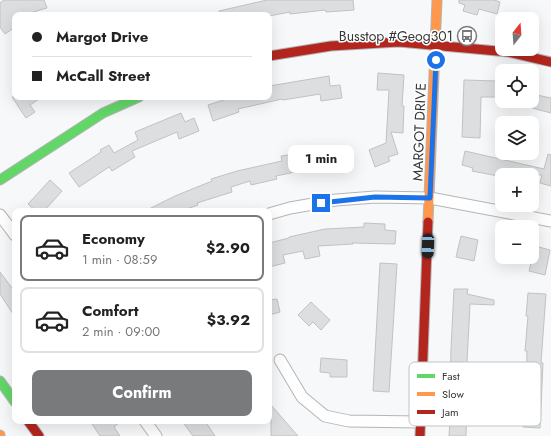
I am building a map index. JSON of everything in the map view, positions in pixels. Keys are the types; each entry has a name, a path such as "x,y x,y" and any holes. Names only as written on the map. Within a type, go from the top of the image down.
{"street":[{"name":"MARGOT DRIVE","path":"423,362 437,0"},
{"path":"272,56 331,46 399,42 508,52 551,62"},
{"path":"0,180 103,113 132,100"},
{"path":"272,213 290,208 336,200 375,197 430,198 551,221"},
{"path":"0,213 12,231"},
{"path":"280,360 302,398 325,416 349,421 409,422"},
{"path":"0,381 12,398"},
{"path":"30,424 39,436"},
{"path":"147,424 156,436"}],"building":[{"path":"4,0 44,0 47,8 33,12 12,12 12,29 5,34 0,27 0,3"},
{"path":"267,0 353,0 354,10 326,12 325,10 290,14 290,12 272,15 272,12 219,11"},
{"path":"459,0 494,0 500,2 498,12 495,12 495,13 479,9 477,15 463,11 465,5 459,3"},
{"path":"378,73 404,75 402,106 404,106 403,133 391,132 398,154 388,157 390,161 375,167 369,150 386,143 389,90 377,90"},
{"path":"329,76 330,86 340,85 342,98 321,101 320,94 282,99 238,109 239,112 213,121 208,105 224,100 272,100 272,86"},
{"path":"464,80 495,81 495,97 481,97 480,138 462,137"},
{"path":"539,95 551,98 551,113 532,108 539,108"},
{"path":"14,100 38,100 30,105 35,112 26,118"},
{"path":"181,113 185,122 194,118 199,131 179,139 177,132 132,151 135,157 112,171 109,167 79,187 69,173 109,145 114,153 138,140 135,132"},
{"path":"347,149 348,163 338,164 338,169 322,170 321,163 299,167 300,171 276,176 277,179 251,185 250,181 231,187 232,192 197,203 198,205 190,208 151,208 175,196 212,181 211,179 237,171 282,161 281,156"},
{"path":"465,151 495,158 495,160 504,160 544,169 548,154 551,155 551,186 540,183 542,175 539,175 539,168 495,168 495,175 472,171 473,168 462,165"},
{"path":"50,180 62,191 47,208 33,208 28,204"},
{"path":"364,223 385,224 385,230 396,231 395,244 352,243 353,244 318,246 320,256 305,259 303,251 283,255 285,263 272,266 272,242 325,229 364,227"},
{"path":"461,236 478,240 474,261 456,257"},
{"path":"539,247 550,250 545,275 529,271 531,264 539,264"},
{"path":"380,263 397,264 389,392 373,391"},
{"path":"0,272 12,288 12,312 0,294"},
{"path":"454,289 468,289 467,294 494,300 494,305 470,304 467,362 451,362"},
{"path":"528,293 546,294 541,363 527,362 527,351 525,351 528,316 526,316"},
{"path":"277,299 280,312 272,314 272,300"},
{"path":"311,302 330,320 321,330 313,322 309,326 298,315"},
{"path":"321,358 347,360 347,377 330,377 330,373 320,372"},
{"path":"541,363 543,363 541,406"},
{"path":"272,406 298,436 271,436 272,424"},
{"path":"92,424 118,424 114,427 120,436 100,436"},
{"path":"184,424 207,424 215,436 193,436"},
{"path":"450,426 466,426 466,436 449,436"},
{"path":"523,426 540,426 540,428"}],"traffic: fast":[{"path":"0,180 103,113 132,100"},
{"path":"0,381 12,398"}],"traffic: slow":[{"path":"428,222 437,0"}],"traffic: jam":[{"path":"272,56 331,46 399,42 508,52 551,62"},
{"path":"423,362 428,222"},
{"path":"30,424 39,436"},
{"path":"420,426 420,436"}],"place":[{"name":"Busstop #Geog301","path":"467,36"}],"route":[{"path":"321,203 336,200 375,197 430,198 436,60"}]}
